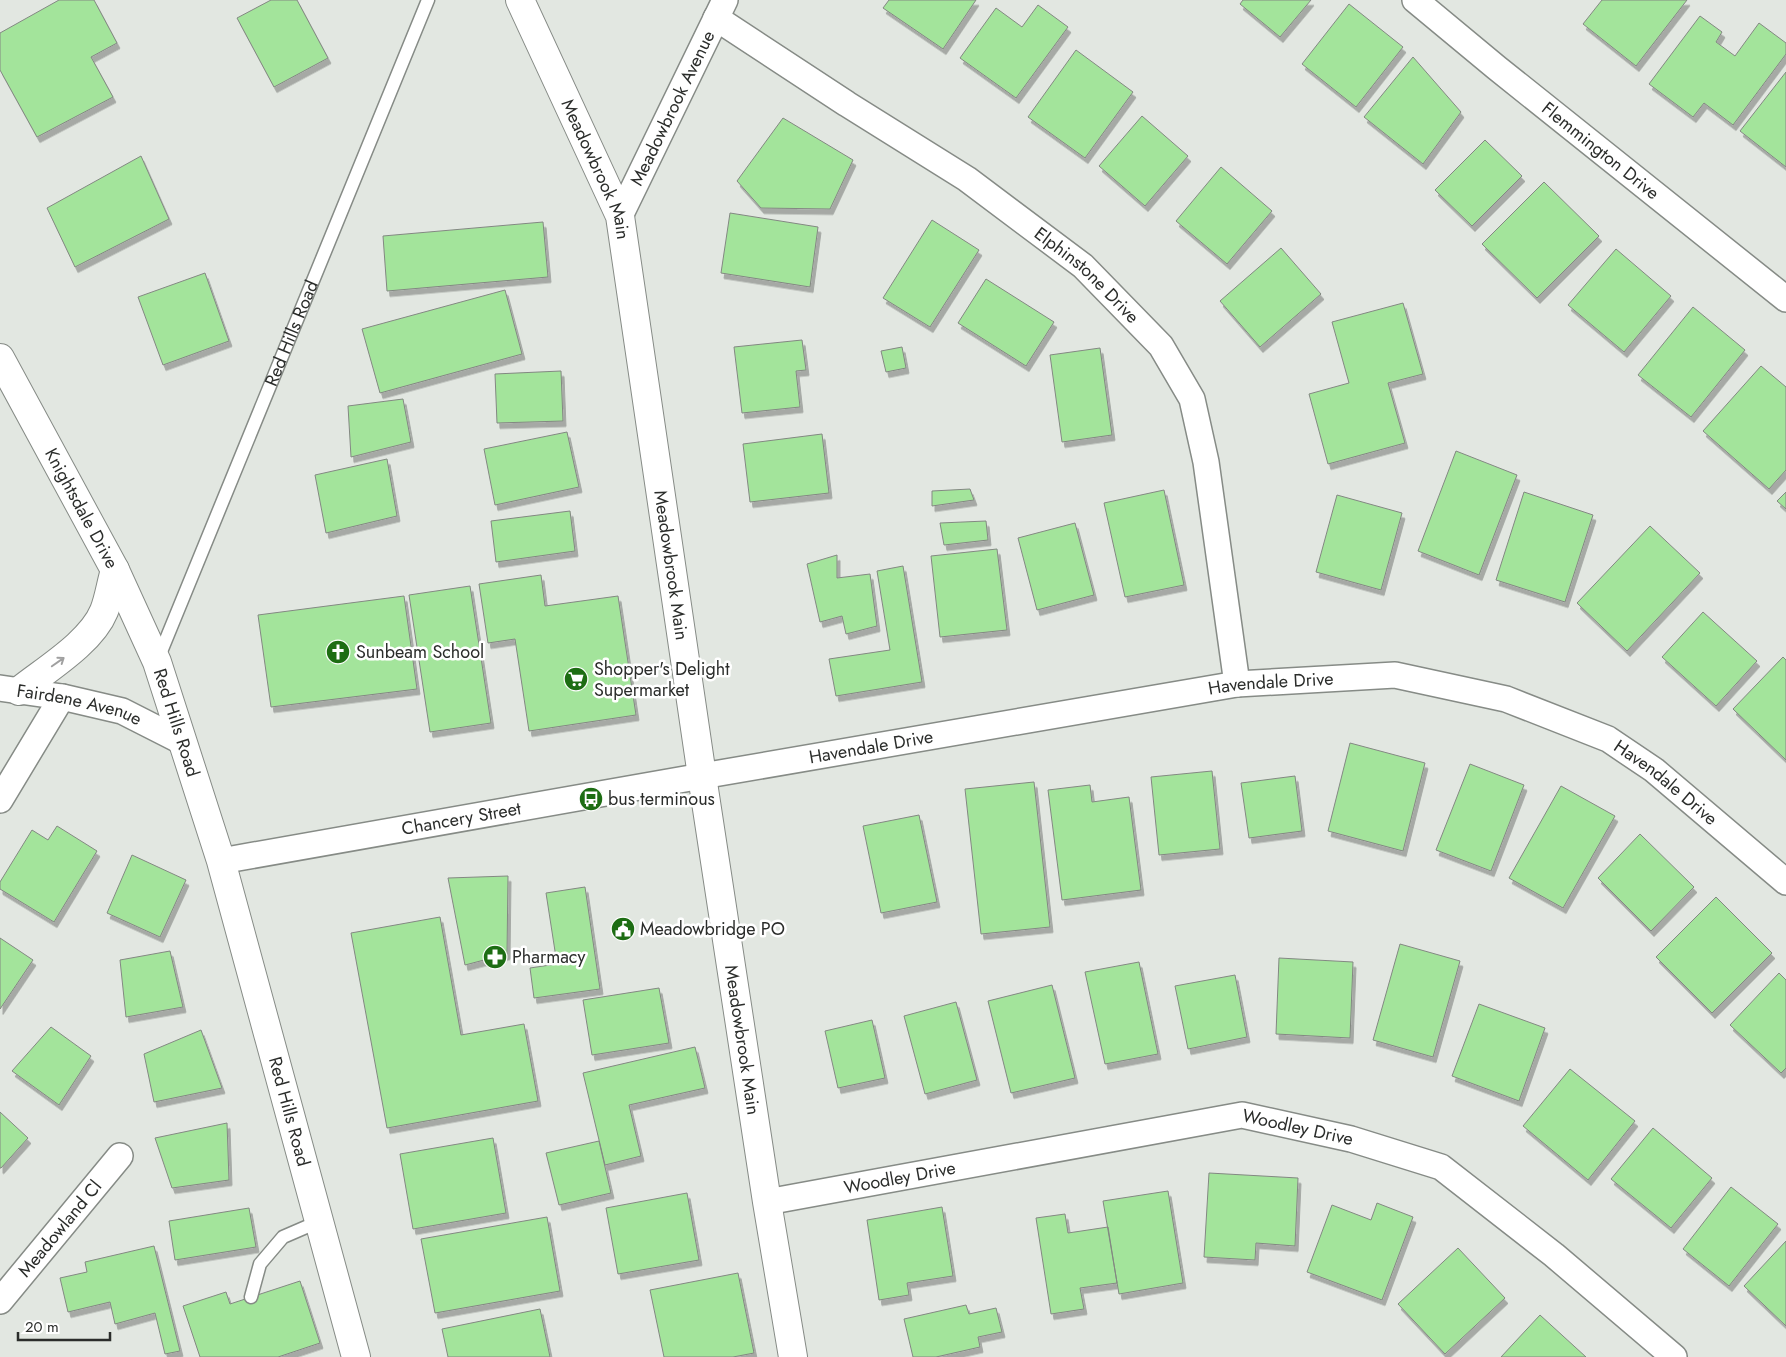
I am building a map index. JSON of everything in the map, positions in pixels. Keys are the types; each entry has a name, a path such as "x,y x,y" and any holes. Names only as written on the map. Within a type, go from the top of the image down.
{"street":[{"name":"Meadowbrook Main","path":"520,0 620,216 702,776 767,1202 794,1357"},
{"name":"Flemmington Drive","path":"1416,0 1505,74 1786,299"},
{"name":"Meadowbrook Avenue","path":"620,216 721,9"},
{"name":"Elphinstone Drive","path":"721,9 847,104 967,179 1083,266 1161,346 1192,398 1206,462 1237,684"},
{"name":"Knightsdale Drive","path":"0,358 115,570 157,662"},
{"path":"10,689 64,658 89,633 104,612 115,570"},
{"name":"Red Hills Road","path":"157,662 221,861 356,1357"},
{"name":"Havendale Drive","path":"702,776 1237,684 1395,675 1506,699 1608,739 1654,770 1786,882"},
{"name":"Fairdene Avenue","path":"10,689 62,697 122,711 183,742"},
{"path":"0,800 62,697"},
{"name":"Chancery Street","path":"221,861 702,776"},
{"name":"Woodley Drive","path":"767,1202 1242,1115 1351,1139 1441,1167 1554,1255 1674,1357"},
{"name":"Meadowland Cl","path":"0,1301 120,1156"}],"lane":[{"name":"Red Hills Road","path":"157,662 428,0"},
{"path":"251,1297 260,1264 283,1237 320,1221"}],"building":[{"path":"59,0 94,0 117,43 91,57 113,97 37,137 0,70 0,33"},
{"path":"271,0 297,0 328,58 274,87 237,18"},
{"path":"889,0 976,0 943,49 883,8"},
{"path":"1243,0 1311,0 1280,37 1240,4"},
{"path":"1602,0 1687,0 1636,66 1583,24"},
{"path":"1349,4 1403,47 1356,107 1302,64"},
{"path":"1038,5 1068,27 1016,98 960,58 996,8 1022,27"},
{"path":"1700,16 1722,32 1716,42 1735,56 1759,23 1786,43 1786,54 1733,125 1704,103 1693,117 1649,84"},
{"path":"1076,50 1133,92 1085,158 1028,117"},
{"path":"1413,57 1461,112 1423,164 1364,117"},
{"path":"1786,72 1786,167 1740,131"},
{"path":"1142,116 1188,156 1145,206 1099,166"},
{"path":"783,118 853,160 830,209 761,208 737,181"},
{"path":"1485,140 1522,176 1472,226 1435,190"},
{"path":"141,156 169,219 75,267 47,208"},
{"path":"1221,167 1272,211 1227,264 1176,221"},
{"path":"1544,182 1599,236 1537,298 1482,244"},
{"path":"730,213 818,227 810,287 721,273"},
{"path":"932,220 979,250 930,327 883,298"},
{"path":"543,222 548,277 387,291 383,236"},
{"path":"1281,248 1321,294 1260,347 1220,301"},
{"path":"1616,249 1671,296 1624,352 1568,305"},
{"path":"205,273 229,341 163,365 138,297"},
{"path":"986,279 1054,322 1026,366 958,323"},
{"path":"505,290 522,354 380,393 362,329"},
{"path":"1403,303 1423,374 1388,383 1405,443 1328,464 1309,394 1349,383 1332,322"},
{"path":"1693,307 1745,350 1691,417 1638,375"},
{"path":"802,340 806,370 796,371 800,407 742,413 734,347"},
{"path":"902,347 906,368 886,372 881,351"},
{"path":"1100,348 1112,435 1062,442 1050,355"},
{"path":"1761,366 1786,387 1786,470 1769,489 1703,431"},
{"path":"561,371 563,421 497,423 495,374"},
{"path":"403,399 411,442 351,457 348,406"},
{"path":"567,432 579,487 495,505 484,449"},
{"path":"822,434 829,493 750,502 743,444"},
{"path":"1456,451 1517,475 1479,575 1418,551"},
{"path":"387,459 397,516 326,533 315,475"},
{"path":"970,489 974,500 932,506 932,491"},
{"path":"1164,490 1184,585 1125,597 1104,503"},
{"path":"1524,492 1593,515 1565,602 1496,580"},
{"path":"1786,492 1786,509 1777,501"},
{"path":"1337,495 1402,513 1381,590 1316,572"},
{"path":"570,511 575,551 496,562 491,521"},
{"path":"986,521 988,540 944,545 940,523"},
{"path":"1075,523 1094,595 1037,610 1018,538"},
{"path":"1650,526 1700,573 1627,651 1577,603"},
{"path":"997,549 1007,630 940,637 931,556"},
{"path":"837,555 837,578 870,574 877,626 846,634 842,616 820,622 807,564"},
{"path":"903,566 922,682 836,696 829,659 890,650 877,571"},
{"name":"Shopper's Delight Supermarket","path":"541,575 545,606 618,596 636,715 529,731 515,639 488,643 479,584"},
{"path":"470,586 491,723 430,732 409,595"},
{"name":"Sunbeam School","path":"404,596 417,689 271,707 258,615"},
{"path":"1703,612 1757,661 1716,706 1662,657"},
{"path":"1783,657 1786,660 1786,760 1733,709"},
{"path":"1350,743 1425,763 1403,851 1328,831"},
{"path":"1470,764 1524,785 1491,871 1436,850"},
{"path":"1212,771 1220,849 1159,855 1151,777"},
{"path":"1295,776 1302,831 1249,838 1241,783"},
{"path":"1034,782 1050,927 981,934 965,789"},
{"path":"1090,785 1092,802 1129,797 1141,890 1062,900 1048,790"},
{"path":"1561,786 1615,816 1563,908 1509,878"},
{"path":"919,815 937,902 881,913 863,826"},
{"path":"57,826 97,851 54,922 0,889 0,882 32,830 48,840"},
{"path":"1640,834 1694,887 1651,931 1598,878"},
{"path":"132,855 186,880 160,937 107,913"},
{"path":"508,876 507,954 465,965 448,878"},
{"path":"585,887 600,989 534,998 530,968 557,964 546,893"},
{"path":"1716,897 1772,953 1712,1013 1656,957"},
{"path":"440,917 461,1035 524,1024 538,1101 387,1128 351,933"},
{"path":"0,938 33,960 0,1009"},
{"path":"1400,944 1460,961 1433,1057 1373,1040"},
{"path":"170,951 183,1007 126,1017 120,960"},
{"path":"1279,958 1353,962 1350,1038 1276,1034"},
{"path":"1139,962 1158,1054 1105,1064 1085,972"},
{"path":"1779,973 1786,980 1786,1068 1781,1073 1730,1025"},
{"path":"1235,975 1247,1037 1188,1049 1175,986"},
{"path":"1052,985 1075,1078 1011,1093 988,1001"},
{"path":"659,988 669,1043 592,1055 583,1000"},
{"path":"956,1002 977,1080 925,1094 904,1016"},
{"path":"1479,1004 1545,1028 1519,1101 1452,1076"},
{"path":"872,1020 885,1078 838,1088 825,1031"},
{"path":"51,1027 91,1056 59,1105 12,1071"},
{"path":"201,1030 222,1088 154,1102 144,1054"},
{"path":"695,1047 705,1088 629,1105 641,1156 605,1165 583,1073"},
{"path":"1570,1069 1635,1121 1588,1180 1523,1126"},
{"path":"0,1112 28,1138 1,1168 0,1168"},
{"path":"227,1123 229,1180 172,1188 155,1138"},
{"path":"1653,1128 1712,1178 1671,1228 1611,1179"},
{"path":"493,1138 506,1213 413,1229 400,1154"},
{"path":"599,1141 611,1193 559,1205 546,1153"},
{"path":"1209,1173 1298,1178 1295,1246 1256,1243 1255,1260 1204,1257"},
{"path":"1731,1187 1778,1224 1729,1286 1683,1249"},
{"path":"1168,1191 1183,1283 1119,1294 1103,1201"},
{"path":"687,1193 699,1260 618,1274 606,1208"},
{"path":"1377,1203 1413,1217 1382,1300 1307,1272 1332,1205 1371,1220"},
{"path":"942,1207 953,1276 907,1283 909,1295 879,1300 867,1220"},
{"path":"249,1208 256,1247 175,1260 169,1221"},
{"path":"1065,1214 1068,1233 1108,1227 1117,1283 1080,1288 1084,1309 1051,1314 1036,1218"},
{"path":"547,1217 560,1291 435,1313 421,1239"},
{"path":"1786,1241 1786,1326 1744,1286"},
{"path":"154,1246 180,1351 165,1354 155,1313 115,1324 110,1302 68,1312 60,1278 87,1272 85,1262"},
{"path":"1458,1248 1505,1298 1445,1354 1398,1304"},
{"path":"738,1273 754,1353 733,1357 664,1357 650,1290"},
{"path":"300,1281 320,1343 278,1357 200,1357 183,1306 226,1292 230,1304"},
{"path":"966,1305 969,1314 996,1308 1002,1332 978,1337 980,1347 936,1357 913,1357 904,1319"},
{"path":"540,1309 550,1357 448,1357 442,1329"},
{"path":"1540,1315 1586,1357 1501,1357"}],"place":[{"name":"Sunbeam School","path":"338,652"},
{"name":"Shopper's Delight Supermarket","path":"576,679"},
{"name":"bus terminous","path":"591,799"},
{"name":"Meadowbridge PO","path":"623,929"},
{"name":"Pharmacy","path":"495,957"}]}
